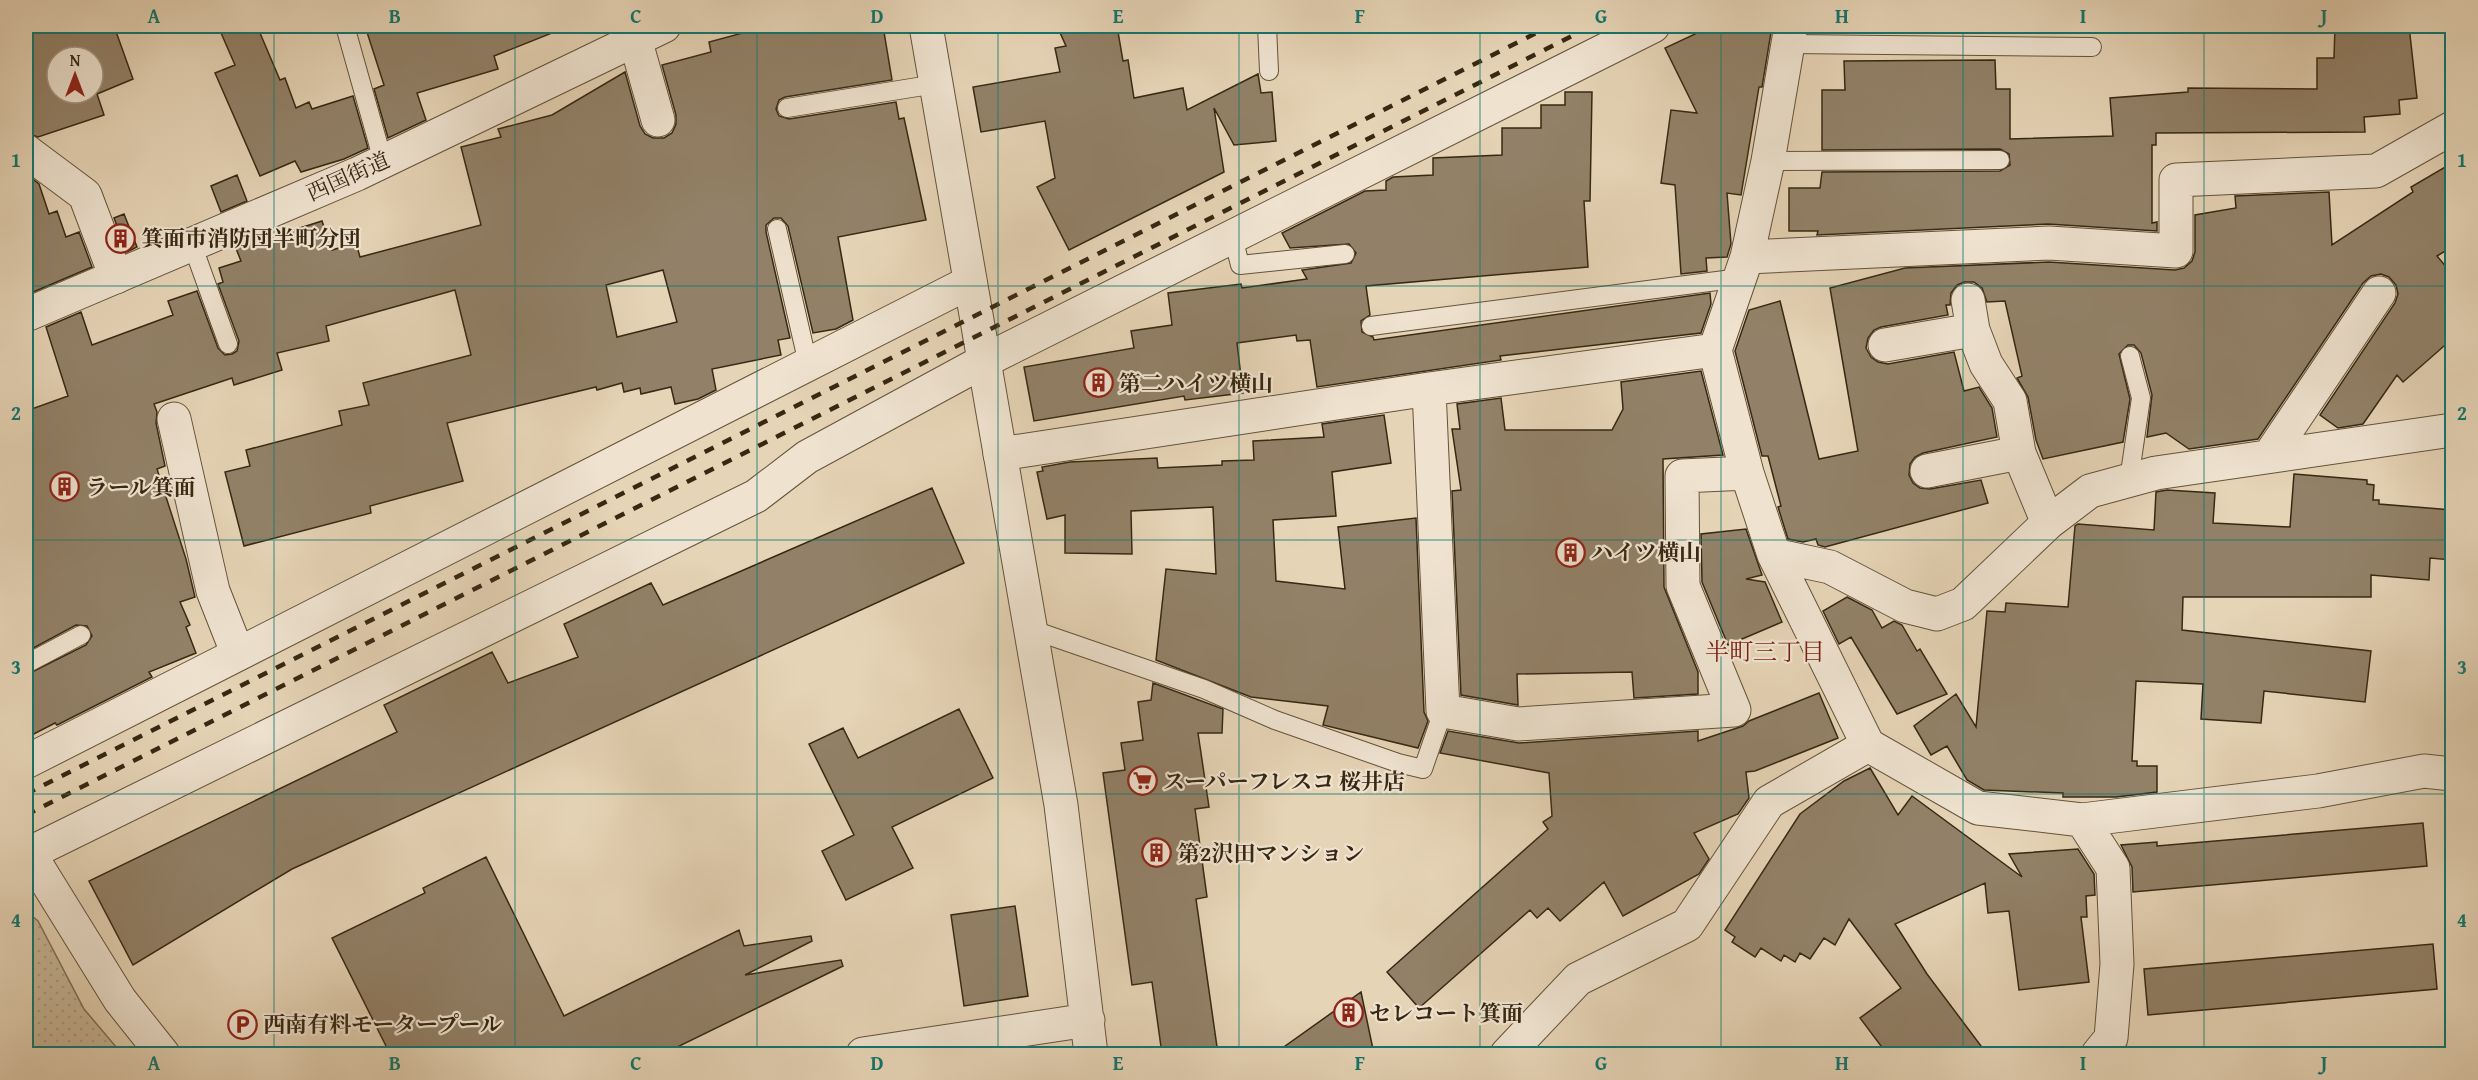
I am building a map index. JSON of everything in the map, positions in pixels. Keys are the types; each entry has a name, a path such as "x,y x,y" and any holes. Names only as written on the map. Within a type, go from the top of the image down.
{"street":[{"name":"西国街道","path":"26,315 383,161 664,26"},
{"path":"926,26 1061,805 1091,1054"},
{"path":"164,1054 120,1000 27,854 756,496 807,457 984,361 1653,26"},
{"path":"1789,35 1768,161 1743,268 1715,350 1747,473 1774,555 1868,745 1978,808 2082,820 2318,791 2424,771 2452,774"},
{"path":"635,39 658,120"},
{"path":"1743,268 2049,243 2176,251 2176,180 2376,171 2452,128"},
{"path":"26,151 85,195 116,277"},
{"path":"26,762 237,652 970,282"},
{"path":"2270,455 2379,293"},
{"path":"1886,345 1970,315 1986,364 2010,401 2019,453 2048,523"},
{"path":"1000,454 1429,389 1715,350"},
{"path":"1429,389 1443,711 1518,724 1734,710 1683,586 1682,476 1747,473"},
{"path":"174,419 213,591 237,652"},
{"path":"1774,555 1830,567 1905,606 1937,614 1963,604 2048,523 2090,492 2156,473 2452,430"},
{"path":"1927,471 2019,453"},
{"path":"1507,1054 1578,979 1688,925 1769,802 1868,745"},
{"path":"2082,820 2113,868 2117,963 2111,1038 2098,1054"},
{"path":"863,1054 1088,1020"}],"lane":[{"path":"345,26 383,161"},
{"path":"1267,26 1269,71"},
{"path":"1789,35 2092,46"},
{"path":"787,108 936,84"},
{"path":"1768,161 2000,160"},
{"path":"777,229 808,364"},
{"path":"1233,237 1240,266 1345,254"},
{"path":"192,244 228,344"},
{"path":"1371,326 1743,268"},
{"path":"2129,480 2141,398 2130,356"},
{"path":"1030,629 1204,689 1275,720 1398,763 1423,769 1443,711"},
{"path":"26,664 81,635"}],"shaded area":[{"path":"26,911 38,921 84,1009 122,1054 26,1054"}],"building":[{"path":"37,26 114,26 133,79 105,91 105,45 45,45 45,105 101,105 104,115 38,137 26,133 26,36 38,32"},
{"path":"218,26 257,26 280,80 285,78 296,108 309,102 312,109 353,96 368,148 344,159 301,172 295,161 260,176 215,73 235,65"},
{"path":"365,26 567,27 494,56 498,69 417,93 426,120 388,138 374,89 384,85"},
{"path":"769,26 883,26 892,80 785,97 779,100 776,109 779,116 789,119 896,102 899,119 904,118 926,220 838,237 853,320 836,329 813,333 788,226 781,218 774,218 766,225 766,232 790,338 778,340 781,355 712,369 716,390 698,399 675,404 671,387 641,394 640,388 624,392 622,383 597,390 596,387 447,423 463,481 370,506 371,513 244,546 225,472 250,466 246,450 342,425 339,411 369,405 363,383 471,355 455,290 326,326 329,341 277,353 282,370 234,385 232,378 154,404 165,466 157,469 186,559 195,597 180,602 190,625 186,627 196,653 149,672 152,677 57,725 55,723 26,738 26,675 86,645 92,636 87,626 76,625 26,652 26,411 68,396 46,327 81,312 92,345 173,315 168,301 197,291 218,348 225,355 232,354 237,351 239,341 218,284 223,282 219,268 241,261 235,246 260,236 262,240 322,221 332,250 356,243 360,257 481,225 461,147 501,137 498,129 552,115 625,72 640,126 645,134 653,138 664,138 672,133 676,124 676,115 662,65 711,52 709,42","holes":["663,270 677,322 617,337 606,285"]},
{"path":"1057,26 1117,26 1123,61 1128,60 1134,98 1183,88 1187,110 1258,74 1261,93 1272,92 1276,141 1234,145 1214,108 1224,172 1069,250 1037,187 1055,178 1045,121 981,132 973,87 1060,72 1055,48 1066,46"},
{"path":"1712,26 1772,26 1741,195 1727,193 1731,244 1727,257 1706,258 1707,271 1681,274 1675,185 1661,183 1671,110 1697,113 1665,48"},
{"path":"2335,26 2409,26 2417,98 2399,100 2400,114 2364,117 2365,132 2156,133 2156,145 2152,145 2152,223 2157,222 2157,231 2048,224 1817,235 1818,231 1789,231 1789,188 1820,188 1822,172 2000,171 2010,165 2009,154 2000,149 1822,150 1822,90 1845,90 1844,61 1995,60 1996,89 2010,89 2010,139 2113,136 2110,98 2188,92 2188,88 2317,89 2317,58 2334,58"},
{"path":"1565,92 1592,92 1590,201 1584,201 1588,267 1366,286 1370,315 1361,321 1362,332 1373,337 1374,340 1710,293 1711,304 1701,333 1500,356 1501,360 1317,387 1310,340 1297,341 1296,335 1237,343 1243,393 1185,400 1184,396 1034,421 1024,367 1134,348 1131,331 1172,325 1168,293 1241,284 1242,288 1307,279 1302,270 1351,263 1356,253 1349,244 1290,248 1282,233 1365,191 1386,190 1386,181 1393,177 1433,175 1433,158 1502,155 1502,128 1541,128 1541,105 1565,105"},
{"path":"2452,163 2452,247 2437,256 2452,274 2452,339 2403,382 2397,375 2363,424 2338,428 2320,415 2395,303 2398,294 2396,285 2389,277 2381,274 2371,276 2363,283 2258,439 2189,449 2166,433 2147,437 2152,395 2141,353 2134,345 2128,345 2119,354 2130,399 2123,442 2043,459 2036,440 2028,397 2017,378 2022,376 2005,301 1987,302 1982,288 1974,282 1964,282 1957,285 1951,293 1950,305 1946,305 1948,315 1881,327 1874,330 1868,338 1866,348 1871,357 1878,362 1888,364 1954,352 1964,391 1979,387 1992,408 1997,437 1923,453 1915,457 1910,464 1909,475 1913,483 1920,488 1930,489 1981,480 1988,503 1825,547 1818,545 1816,539 1803,542 1788,539 1778,507 1781,506 1768,456 1762,456 1735,351 1749,310 1780,301 1819,459 1858,451 1830,288 1905,268 2049,262 2175,270 2184,268 2192,261 2195,252 2195,215 2236,208 2235,196 2329,192 2332,245 2413,192 2411,187"},
{"path":"26,174 39,184 49,214 57,211 66,237 79,232 92,267 26,295"},
{"path":"237,175 247,201 221,212 211,186"},
{"path":"124,214 137,247 127,252 114,218"},
{"path":"1701,371 1723,455 1663,459 1664,587 1698,672 1698,694 1634,698 1632,672 1517,674 1518,705 1461,695 1452,491 1461,490 1452,429 1460,429 1457,404 1501,398 1505,430 1612,430 1623,409 1621,382"},
{"path":"1384,415 1391,463 1332,472 1336,516 1273,520 1276,581 1345,589 1338,527 1416,518 1424,712 1428,721 1418,748 1323,725 1328,706 1251,697 1156,660 1166,569 1216,574 1213,507 1131,511 1132,554 1065,553 1065,515 1047,519 1037,472 1043,471 1042,467 1070,462 1157,458 1158,468 1222,465 1222,461 1254,460 1253,441 1324,437 1322,424"},
{"path":"2294,474 2367,480 2367,484 2374,485 2373,500 2379,500 2379,504 2452,510 2452,560 2430,558 2429,580 2371,575 2371,597 2183,597 2182,630 2371,651 2365,702 2264,691 2261,723 2201,719 2203,684 2136,681 2132,761 2137,761 2137,766 2157,766 2157,792 2116,797 2063,797 2063,793 1984,790 1967,780 1947,746 1931,755 1914,726 1956,694 1976,727 1987,611 2005,612 2006,603 2068,607 2075,526 2078,524 2154,530 2156,492 2167,490 2215,493 2213,523 2290,527"},
{"path":"932,488 964,563 292,869 133,965 89,881 397,732 384,705 492,652 508,683 578,657 564,624 651,583 663,605"},
{"path":"1746,529 1762,575 1746,579 1765,582 1782,622 1728,645 1702,582 1701,534"},
{"path":"1847,597 1872,610 1882,628 1894,621 1902,625 1917,651 1920,649 1947,694 1897,714 1851,637 1839,644 1823,611"},
{"name":"第2沢田マンション","path":"1153,683 1223,709 1222,733 1198,733 1209,807 1195,809 1207,897 1196,899 1218,1054 1162,1054 1152,982 1132,985 1103,773 1125,770 1121,743 1143,740 1138,702 1151,700"},
{"path":"1819,693 1838,738 1755,771 1746,772 1749,798 1738,814 1694,833 1709,859 1699,874 1623,916 1604,882 1560,921 1548,908 1537,918 1530,910 1419,1008 1387,972 1548,829 1543,822 1552,816 1549,773 1440,753 1448,731 1519,743 1698,731 1698,741 1743,726 1749,721"},
{"path":"959,709 993,778 892,827 913,868 846,900 822,851 854,835 809,744 843,728 858,758"},
{"path":"1870,768 1898,815 1912,796 2022,877 2009,854 2078,849 2094,874 2095,895 2086,896 2087,917 2081,917 2089,982 2019,990 2009,911 1988,913 1985,883 1895,924 1927,974 1987,1054 1887,1054 1860,1018 1901,988 1849,919 1835,945 1824,938 1810,959 1800,953 1795,962 1784,955 1781,961 1761,948 1755,957 1732,942 1735,937 1725,930 1800,814 1844,781"},
{"path":"2423,823 2427,866 2133,892 2132,867 2121,845 2157,842 2157,846"},
{"path":"486,857 564,1016 739,930 744,946 811,936 812,941 745,975 841,960 843,966 663,1054 390,1054 332,938 425,893 423,888"},
{"path":"1015,906 1028,996 964,1006 951,915"},
{"path":"2433,944 2437,989 2148,1015 2144,969"},
{"name":"セレコート箕面","path":"1361,992 1374,1054 1274,1054"}],"railway":[{"path":"26,794 1550,26"},
{"path":"26,815 1592,26"}],"place":[{"name":"箕面市消防団半町分団","path":"120,238"},
{"name":"第二ハイツ横山","path":"1098,383"},
{"name":"ラール箕面","path":"65,487"},
{"name":"ハイツ横山","path":"1570,552"},
{"name":"スーパーフレスコ 桜井店","path":"1142,781"},
{"name":"第2沢田マンション","path":"1157,853"},
{"name":"セレコート箕面","path":"1348,1013"},
{"name":"西南有料モータープール","path":"242,1024"}],"district":[{"name":"半町三丁目","path":"1765,652"}]}
